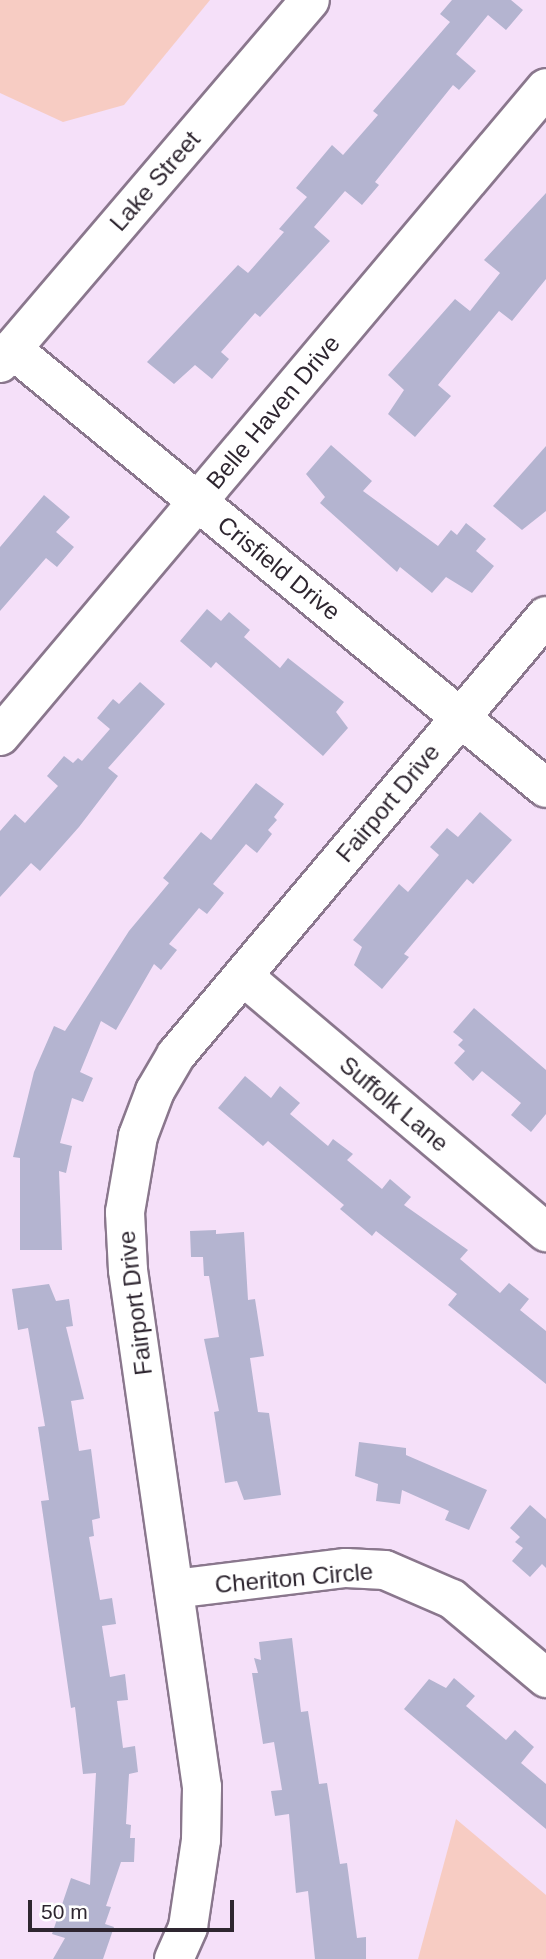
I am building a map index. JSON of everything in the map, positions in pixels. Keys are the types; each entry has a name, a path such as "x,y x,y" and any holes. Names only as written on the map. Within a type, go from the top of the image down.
{"street":[{"name":"Lake Street","path":"6,356 310,0"},
{"name":"Belle Haven Drive","path":"0,736 546,88"},
{"name":"Crisfield Drive","path":"6,356 198,501 546,788"},
{"name":"Fairport Drive","path":"174,1959 188,1927 201,1840 202,1787 128,1270 125,1212 138,1136 155,1091 176,1055 546,617"},
{"name":"Suffolk Lane","path":"243,976 546,1232"},
{"name":"Cheriton Circle","path":"174,1589 346,1568 385,1570 452,1599 546,1678"}],"shaded area":[{"path":"0,0 210,0 124,105 63,122 0,93"},
{"path":"456,1819 546,1895 546,1959 418,1959"}],"building":[{"path":"452,0 511,0 523,10 506,30 488,15 456,54 476,71 459,90 453,85 375,182 379,185 362,205 345,191 314,227 330,241 260,317 255,313 221,352 229,359 212,379 195,365 174,384 147,362 238,265 248,273 284,232 279,229 307,197 296,188 332,145 343,155 378,115 373,111 450,22 440,14"},
{"path":"546,193 546,279 512,321 499,311 438,385 451,396 415,437 388,414 404,390 388,375 455,299 470,311 500,273 484,260"},
{"path":"331,445 372,481 363,491 438,546 451,530 457,535 466,523 486,539 476,551 494,566 472,593 446,577 432,593 400,567 397,572 320,503 325,497 306,474"},
{"path":"546,446 546,511 522,530 493,506"},
{"path":"44,495 70,517 56,532 74,547 57,567 46,558 0,611 0,547"},
{"path":"207,609 221,621 229,612 250,630 244,637 280,668 288,658 344,702 336,712 348,728 323,756 216,662 211,668 180,641"},
{"path":"140,682 165,704 108,768 118,776 79,827 40,871 31,863 0,897 0,831 15,814 25,823 58,786 47,776 64,756 73,763 78,758 82,761 110,729 97,718 113,699 119,704"},
{"path":"256,783 284,804 274,817 277,820 268,830 272,834 257,853 246,844 213,884 224,893 207,914 199,908 169,944 177,950 161,970 154,964 116,1030 101,1021 80,1072 93,1078 83,1102 72,1098 60,1143 72,1146 66,1173 59,1171 62,1250 20,1250 20,1158 13,1157 34,1072 54,1026 65,1031 129,931 169,883 163,878 201,832 211,840"},
{"path":"480,812 512,840 473,884 467,879 404,954 409,957 382,989 354,965 362,947 353,940 399,884 408,892 439,855 430,847 447,828 458,837"},
{"path":"474,1008 546,1070 546,1114 531,1132 511,1115 521,1103 482,1071 473,1081 454,1063 465,1051 458,1045 463,1040 453,1032"},
{"path":"245,1076 271,1098 280,1086 300,1103 290,1114 328,1146 333,1139 353,1154 347,1160 382,1189 390,1179 411,1197 404,1205 468,1250 460,1259 500,1293 509,1283 529,1299 520,1310 546,1331 546,1384 448,1305 457,1294 376,1231 372,1236 340,1209 344,1205 268,1141 263,1146 218,1108"},
{"path":"216,1230 216,1234 244,1232 248,1300 255,1299 264,1356 250,1358 258,1412 269,1413 281,1495 244,1500 237,1481 225,1483 214,1412 219,1411 204,1339 219,1337 209,1276 204,1276 203,1257 191,1257 190,1231"},
{"path":"49,1284 56,1301 69,1299 73,1326 66,1327 84,1399 71,1401 79,1451 91,1449 100,1518 92,1520 94,1536 89,1537 100,1600 112,1598 116,1624 102,1626 110,1677 125,1674 128,1700 117,1701 123,1748 135,1746 138,1772 129,1774 126,1824 131,1825 130,1838 135,1838 134,1862 121,1862 106,1906 111,1907 105,1924 114,1927 103,1959 53,1959 65,1938 52,1934 71,1878 90,1885 96,1773 83,1774 75,1707 71,1708 41,1501 49,1500 38,1427 45,1426 28,1328 18,1330 12,1289"},
{"path":"359,1442 406,1448 406,1455 487,1490 469,1530 445,1520 449,1511 402,1490 400,1504 376,1501 378,1484 355,1476"},
{"path":"530,1505 546,1519 546,1568 542,1564 530,1577 512,1561 523,1548 515,1542 520,1537 510,1528"},
{"path":"292,1638 301,1712 308,1711 319,1784 327,1783 340,1864 347,1863 357,1938 366,1937 366,1959 315,1959 308,1891 296,1893 289,1814 275,1816 271,1791 282,1790 274,1742 263,1744 252,1673 258,1673 254,1658 261,1660 259,1642"},
{"path":"454,1678 475,1696 466,1706 506,1740 515,1730 534,1747 521,1763 546,1784 546,1829 404,1709 429,1679 446,1688"}]}
